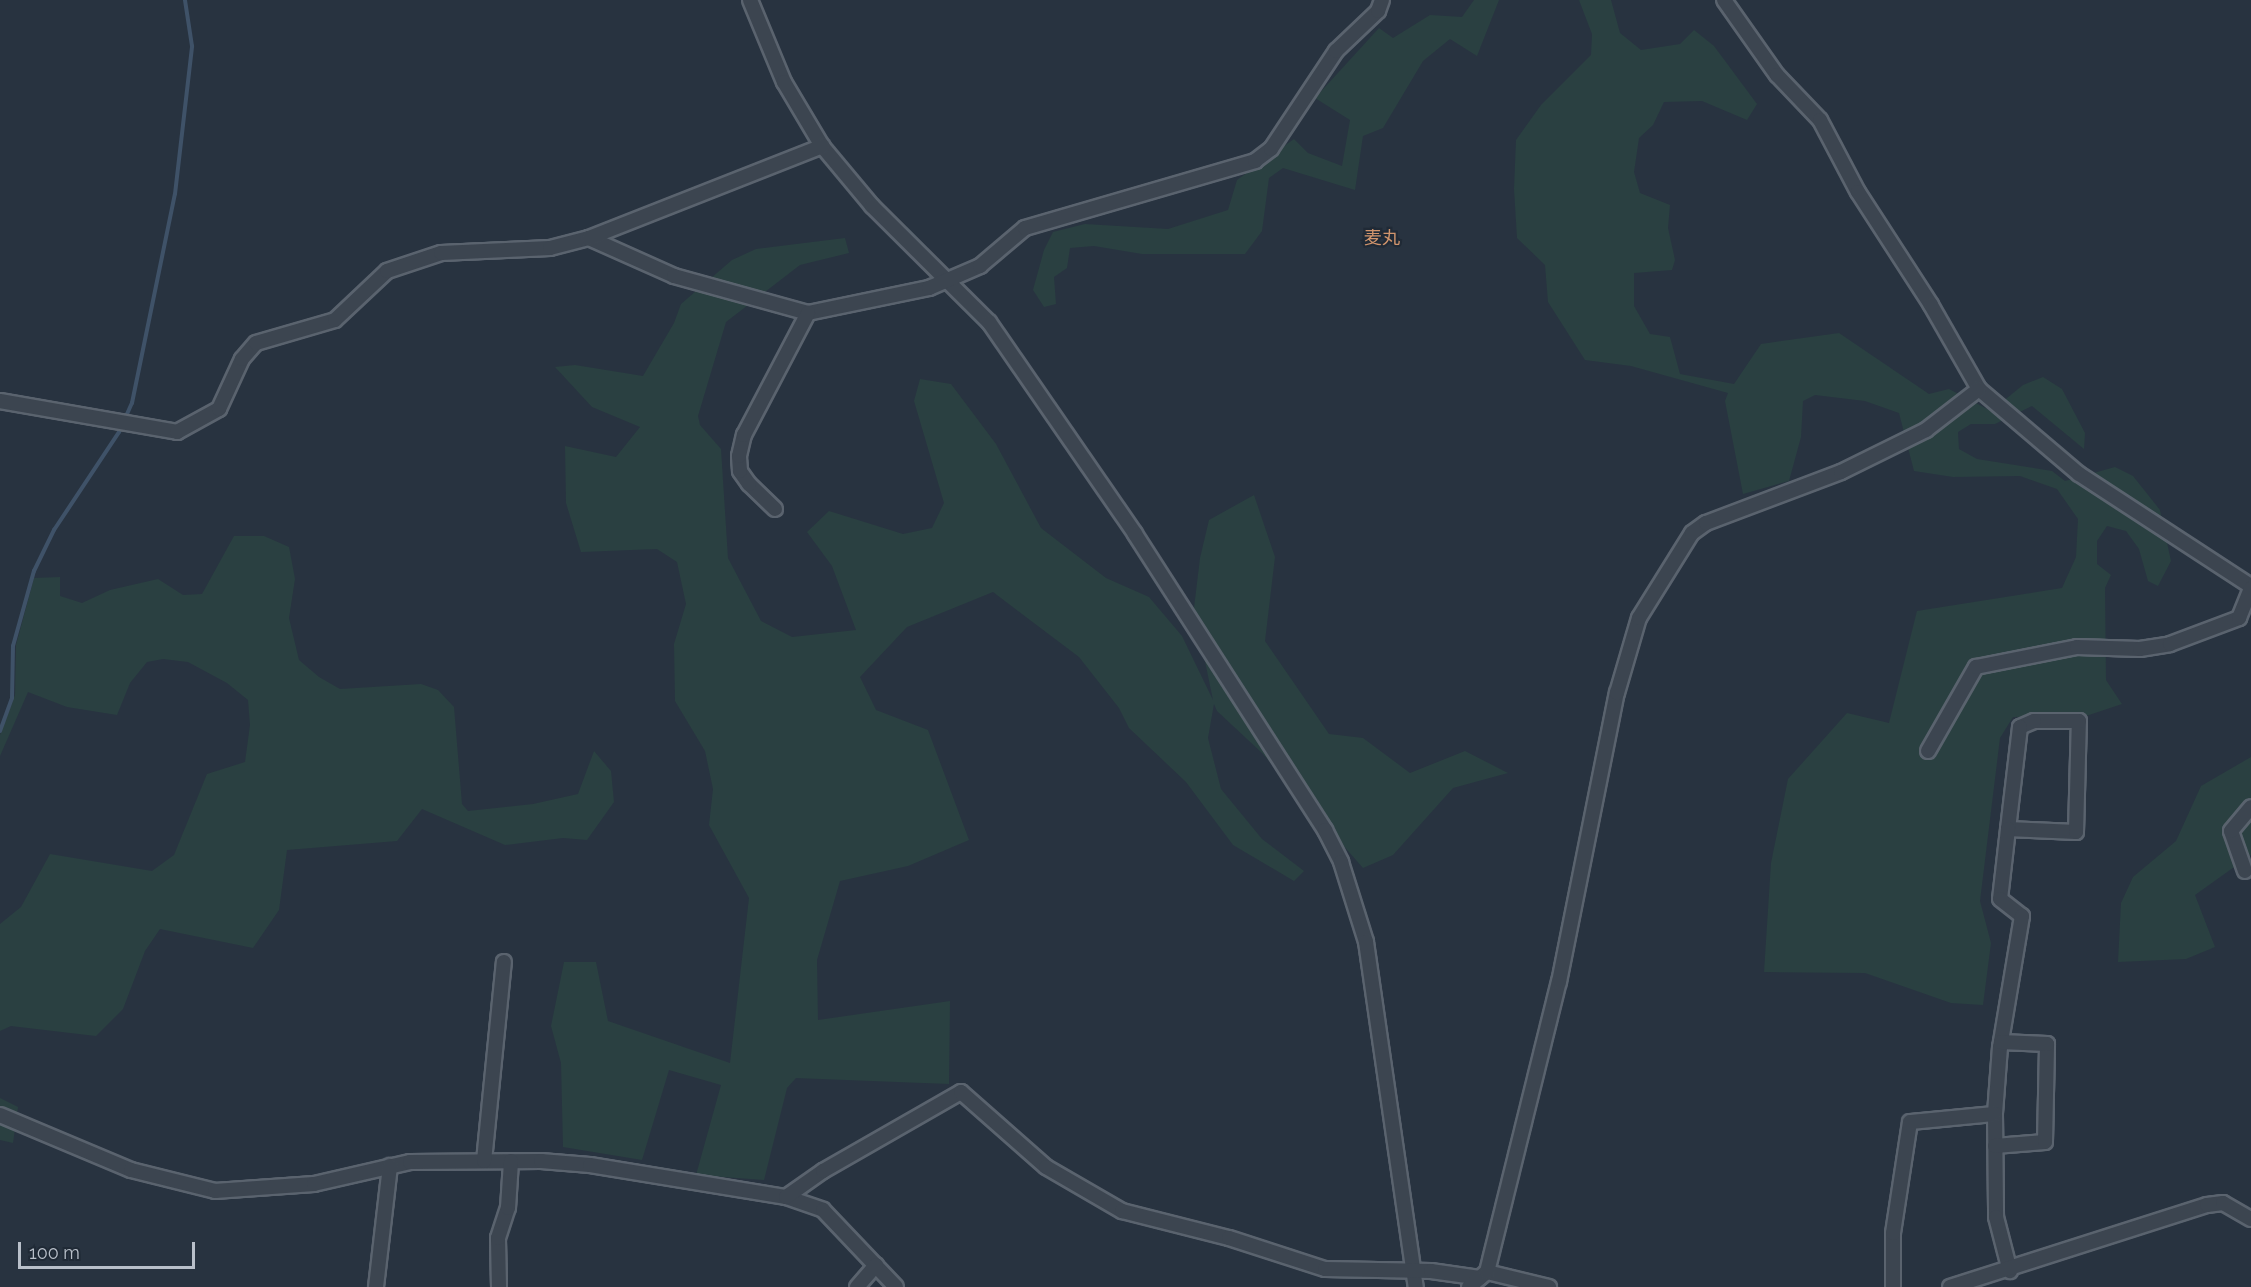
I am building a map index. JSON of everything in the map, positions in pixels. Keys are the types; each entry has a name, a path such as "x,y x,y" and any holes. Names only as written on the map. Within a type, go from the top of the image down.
{"street":[{"path":"750,0 784,82 822,146 872,206 988,322 1128,525 1325,830 1341,862 1366,942 1415,1280"},
{"path":"589,238 674,276 808,313 871,302 948,280 980,266 1026,228 1255,161 1271,149 1336,51 1378,11 1382,0"},
{"path":"1724,0 1778,75 1820,120 1858,192 1931,305 1979,389 2079,474 2251,587 2239,618 2170,644 2140,649 2077,647 1976,667 1928,752"},
{"path":"0,401 177,432 200,423 219,409 243,359 256,343 335,320 387,271 441,254 550,248 589,238 822,146"},
{"path":"775,509 740,471 739,456 744,435 808,313"},
{"path":"1469,1287 1484,1275 1559,982 1617,693 1639,618 1692,533 1706,523 1841,472 1926,430 1979,389"},
{"path":"2008,829 2076,832 2079,721 2034,721 2020,727 2008,829 2000,899 2022,916 2001,1041 1995,1114 1996,1217 2010,1271"},
{"path":"2245,871 2231,831 2251,807"},
{"path":"484,1161 504,962"},
{"path":"1995,1146 2045,1142 2047,1044 2001,1041"},
{"path":"786,1197 823,1171 961,1092 1046,1167 1122,1211 1229,1238 1325,1269 1415,1280 1431,1271 1484,1275 1549,1287"},
{"path":"1893,1287 1893,1233 1910,1122 1995,1114"},
{"path":"0,1115 131,1170 215,1191 303,1186 390,1166 511,1161 590,1165 786,1197 823,1210 896,1287"},
{"path":"499,1287 498,1238 508,1208 511,1161"},
{"path":"376,1287 390,1166"},
{"path":"1950,1287 2010,1271 2207,1205 2223,1203 2251,1219"},
{"path":"857,1287 876,1265"}],"green space":[{"path":"1474,0 1499,0 1477,56 1450,39 1423,61 1383,128 1363,136 1355,190 1283,168 1269,178 1262,231 1245,254 1142,254 1094,246 1070,248 1067,268 1054,277 1056,304 1044,307 1033,290 1044,250 1053,232 1085,224 1168,229 1228,210 1237,180 1294,139 1308,153 1342,166 1350,120 1315,98 1379,28 1393,38 1430,15 1462,17"},
{"path":"1579,0 1611,0 1620,33 1641,50 1680,44 1694,30 1714,46 1757,104 1747,120 1702,101 1664,102 1653,125 1639,138 1634,172 1640,193 1670,205 1668,228 1675,260 1672,270 1634,273 1634,306 1650,334 1670,337 1680,374 1734,384 1761,344 1839,333 1929,394 1949,389 1991,411 2023,385 2043,377 2062,389 2085,433 2084,449 2032,406 1995,424 1971,424 1958,432 1959,449 1977,459 2052,471 2065,481 2115,467 2133,476 2160,510 2171,561 2158,586 2148,581 2139,549 2126,531 2107,526 2097,541 2097,564 2111,575 2105,588 2106,680 2122,704 2086,716 2013,717 2000,738 1980,901 1991,943 1983,1005 1951,1003 1865,973 1764,972 1771,863 1788,779 1847,713 1889,723 1917,611 2062,588 2076,557 2078,519 2057,489 2020,476 1953,477 1914,471 1899,413 1865,401 1815,395 1803,401 1801,437 1789,481 1743,494 1725,401 1728,393 1631,366 1585,360 1548,302 1545,265 1517,238 1514,189 1516,140 1541,105 1591,55 1592,34"},
{"path":"845,238 849,253 800,265 726,322 698,416 700,425 721,449 728,558 761,621 792,637 856,630 832,566 807,532 829,511 903,534 932,528 944,503 914,401 920,379 951,384 996,444 1041,528 1106,578 1149,597 1182,636 1213,700 1194,608 1200,558 1209,520 1254,495 1275,557 1265,641 1329,734 1363,738 1410,773 1465,751 1508,773 1453,788 1393,855 1363,868 1262,753 1217,711 1214,704 1208,738 1221,789 1262,839 1304,871 1294,881 1233,845 1186,782 1129,728 1119,708 1079,657 993,592 907,627 860,677 876,710 928,730 969,840 908,866 840,881 817,960 818,1020 950,1001 949,1084 796,1078 787,1088 764,1180 696,1175 721,1085 669,1070 642,1160 563,1147 561,1063 551,1026 564,962 596,962 608,1021 730,1063 749,898 709,825 713,789 705,751 675,701 674,644 686,604 677,562 657,549 581,552 566,503 565,446 616,457 640,427 592,407 555,367 575,365 643,376 674,323 681,304 732,260 756,249"},
{"path":"234,536 264,536 289,547 295,579 289,618 299,660 319,677 340,689 421,684 438,690 454,707 462,804 468,811 533,804 578,794 594,751 611,771 614,802 587,840 563,838 505,845 422,809 397,841 287,850 279,910 253,948 160,929 145,951 123,1009 96,1036 11,1026 0,1031 0,924 21,907 50,854 152,871 174,855 207,774 245,762 250,725 248,700 227,683 188,662 163,659 147,662 130,683 117,715 67,707 28,692 0,756 0,735 15,695 16,645 34,578 60,577 60,596 82,603 110,590 158,579 183,595 202,594"},
{"path":"2251,757 2251,855 2195,895 2215,947 2186,959 2118,962 2121,903 2133,877 2176,841 2201,786"},
{"path":"0,1098 18,1107 13,1143 0,1140"}],"waterway":[{"path":"0,731 12,698 13,646 34,571 54,530 119,432 132,403 175,194 192,46 185,0"}],"district":[{"name":"麦丸","path":"1382,238"}]}
